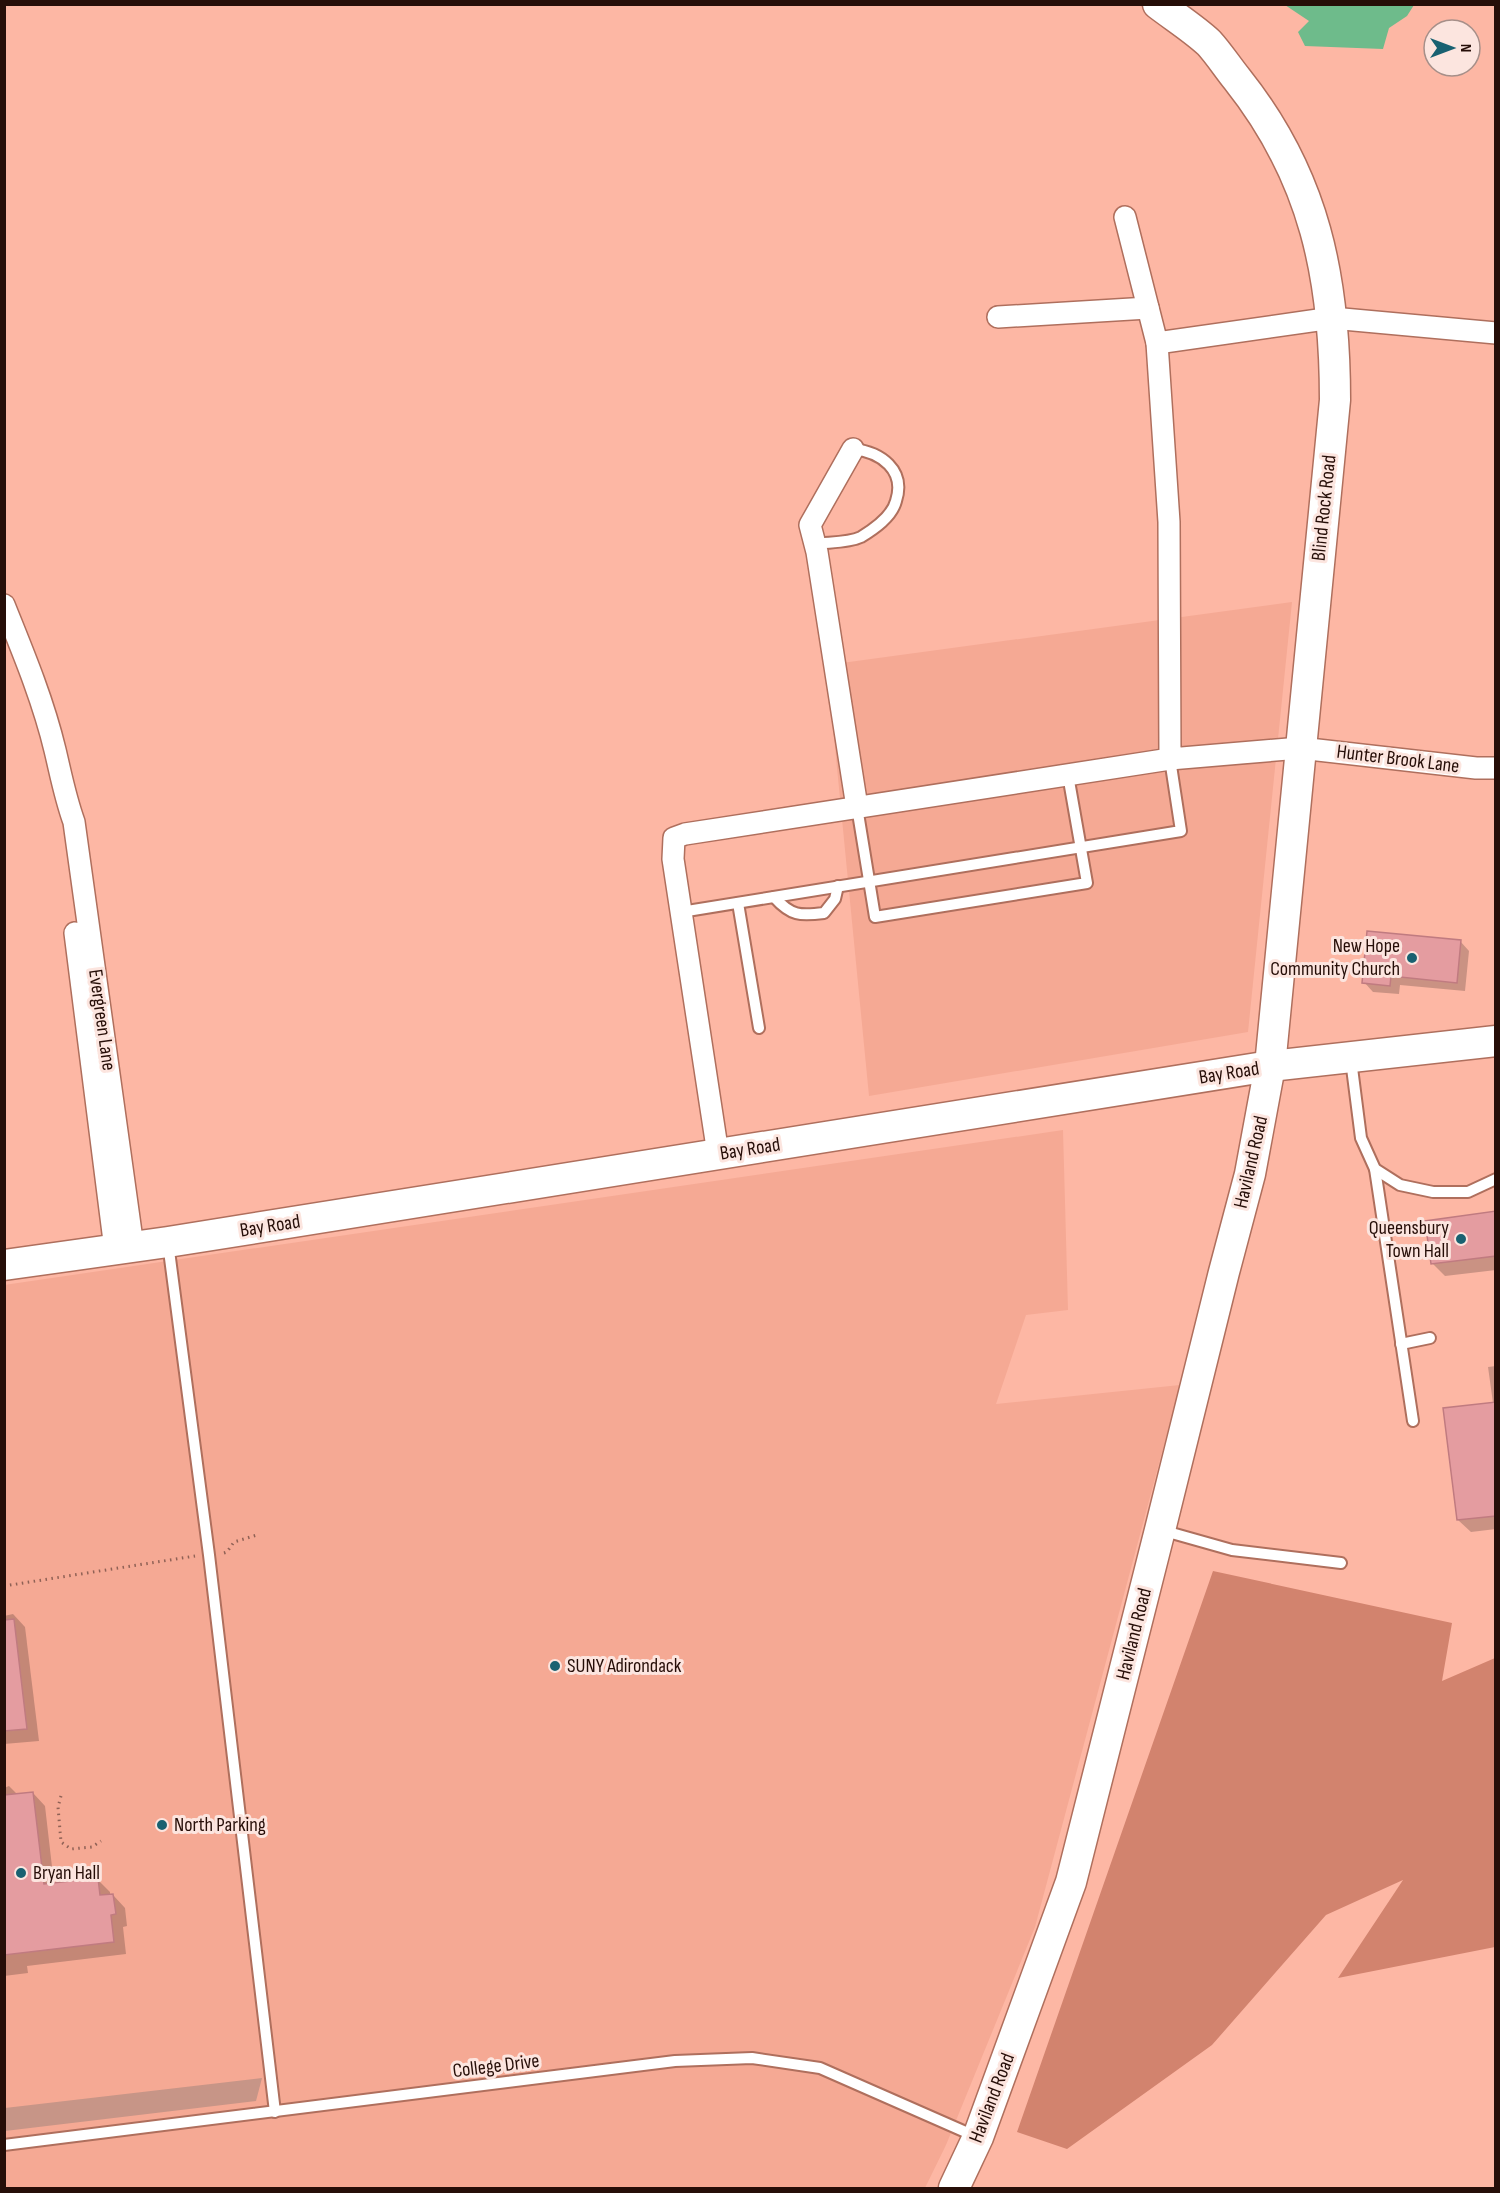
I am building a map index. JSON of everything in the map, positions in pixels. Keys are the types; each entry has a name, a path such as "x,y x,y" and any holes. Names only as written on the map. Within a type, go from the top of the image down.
{"street":[{"name":"Blind Rock Road","path":"1158,4 1209,43 1252,99 1286,151 1305,197 1324,264 1332,318 1335,400 1270,1066"},
{"path":"1125,217 1156,344 1169,522 1170,759"},
{"path":"998,316 1148,308"},
{"path":"1156,344 1332,318 1496,333"},
{"path":"854,449 810,525 815,544 857,807"},
{"name":"Evergreen Lane","path":"4,605 36,684 55,750 64,795 61,826 124,1248"},
{"name":"Hunter Brook Lane","path":"681,912 673,859 674,838 685,834 1170,759 1300,748 1476,768 1496,768"},
{"path":"681,912 718,1155"},
{"name":"Bay Road","path":"4,1265 168,1242 1270,1066 1496,1041"},
{"name":"Haviland Road","path":"954,2188 978,2137 1071,1882 1250,1174 1270,1066"}],"lane":[{"path":"815,544 856,539 862,536 889,515 896,502 898,489 895,473 889,464 877,454 854,449"},
{"path":"681,912 1181,831 1170,759"},
{"path":"857,807 875,917 1087,883 1068,775"},
{"path":"774,897 783,908 792,913 803,916 824,913 836,899 838,886"},
{"path":"738,903 759,1028"},
{"path":"1351,1057 1361,1138 1375,1169 1413,1421"},
{"path":"1375,1169 1400,1185 1433,1192 1468,1192 1496,1179"},
{"path":"168,1242 212,1575 275,2112"},
{"path":"1401,1344 1430,1338"},
{"path":"1161,1530 1232,1550 1341,1563"},
{"name":"College Drive","path":"4,2145 675,2061 752,2058 820,2068 978,2137"}],"path":[{"path":"222,1554 227,1552 234,1542 257,1535"},
{"path":"4,1586 198,1556"},
{"path":"61,1796 58,1807 61,1842 71,1849 92,1847 101,1841"}],"shaded area":[{"path":"1285,5 1414,5 1407,16 1389,28 1383,49 1305,46 1298,32 1309,21"},
{"path":"1292,602 1248,1032 869,1096 827,665"},
{"name":"SUNY Adirondack","path":"1063,1130 1068,1310 1026,1315 996,1404 1180,1385 1035,1927 946,2145 925,2188 5,2188 4,1285"},
{"path":"1213,1571 1452,1623 1442,1681 1495,1658 1495,1947 1338,1978 1403,1880 1326,1915 1212,2045 1067,2149 1017,2132"},
{"path":"262,2078 256,2101 5,2131 5,2108"}],"building":[{"name":"New Hope Community Church","path":"1367,931 1461,940 1457,983 1391,976 1390,986 1362,983"},
{"name":"Queensbury Town Hall","path":"1496,1211 1496,1256 1431,1264 1425,1221"},
{"path":"1496,1402 1496,1516 1457,1520 1443,1408"},
{"path":"14,1619 27,1729 4,1731 4,1620"},
{"name":"Bryan Hall","path":"33,1792 44,1884 98,1878 100,1895 113,1894 116,1914 111,1915 114,1942 4,1955 4,1795"}],"place":[{"name":"New Hope Community Church","path":"1412,958"},
{"name":"Queensbury Town Hall","path":"1461,1239"},
{"name":"SUNY Adirondack","path":"555,1666"},
{"name":"North Parking","path":"162,1825"},
{"name":"Bryan Hall","path":"21,1873"}]}
